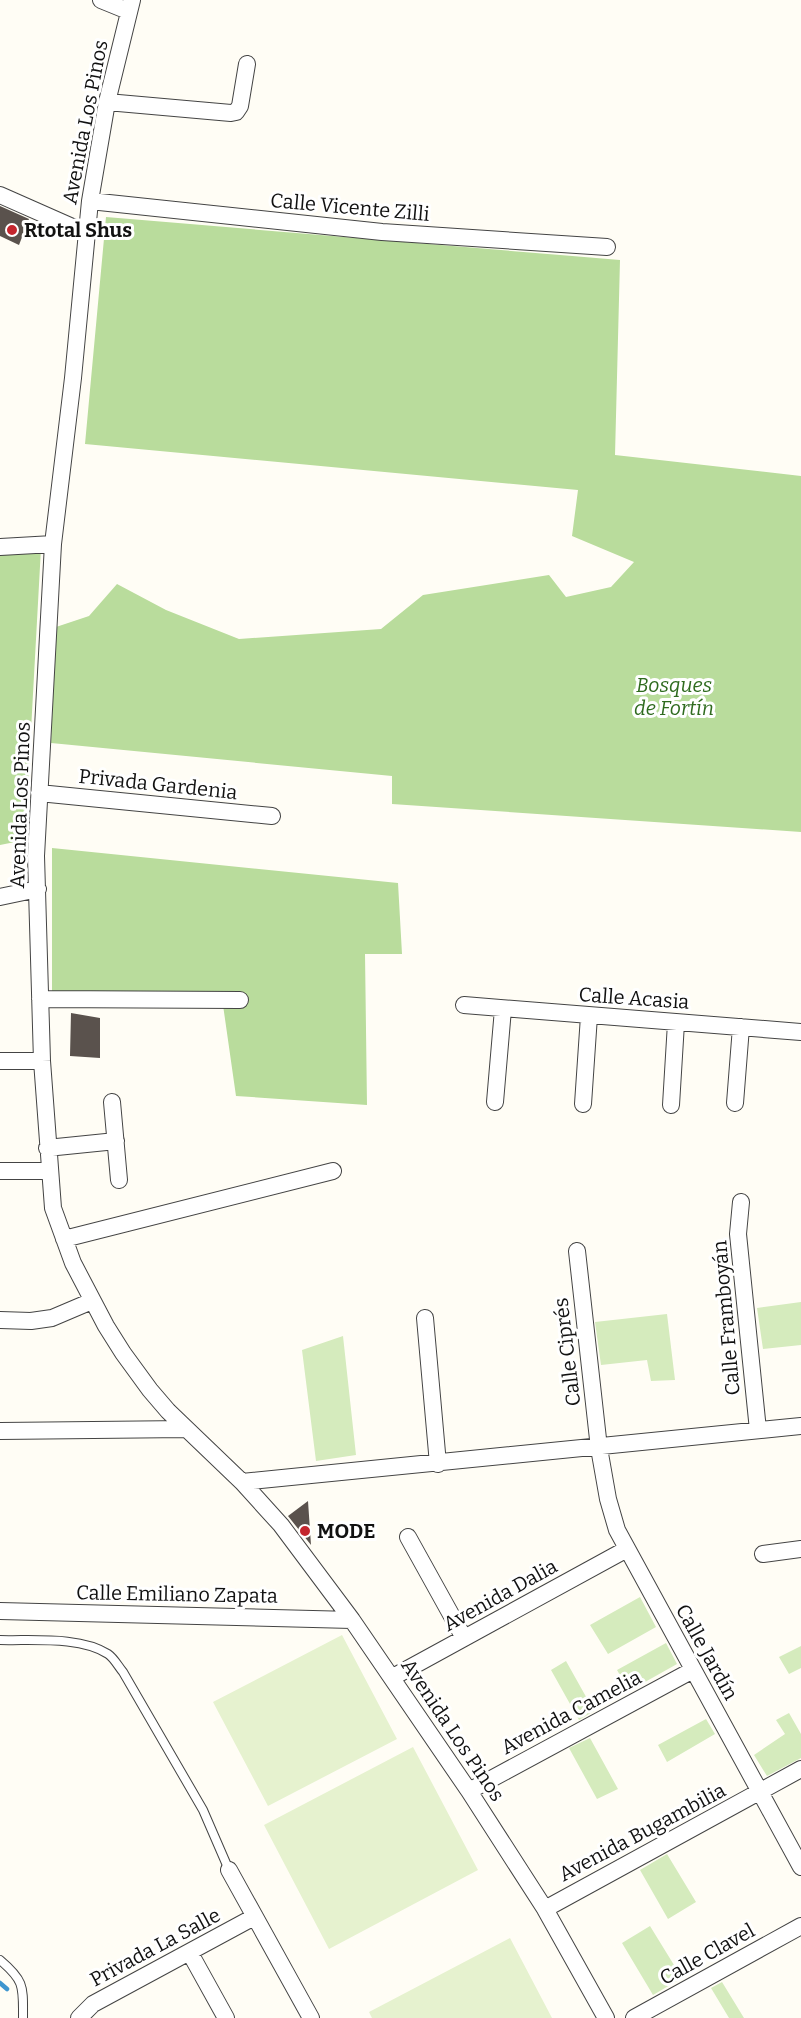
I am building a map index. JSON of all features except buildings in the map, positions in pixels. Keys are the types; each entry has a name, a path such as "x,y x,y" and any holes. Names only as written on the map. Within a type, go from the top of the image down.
{"street":[{"path":"101,0 130,5"},
{"name":"Avenida Los Pinos","path":"130,5 107,102 90,201 73,378 53,544 36,856 42,1061 53,1208 73,1263 92,1301 137,1373 168,1411 242,1482 281,1525 352,1620 393,1677 545,1909 606,2018"},
{"path":"107,102 236,112 240,106 247,64"},
{"path":"0,195 86,234"},
{"name":"Calle Vicente Zilli","path":"90,201 382,232 607,247"},
{"path":"0,547 53,544"},
{"name":"Privada Gardenia","path":"39,793 272,816"},
{"path":"0,897 38,889"},
{"path":"40,999 240,1000"},
{"name":"Calle Acasia","path":"464,1005 801,1032"},
{"path":"495,1102 503,1009"},
{"path":"583,1104 589,1016"},
{"path":"671,1105 676,1023"},
{"path":"735,1103 741,1028"},
{"path":"0,1061 42,1061"},
{"path":"112,1102 119,1180"},
{"path":"47,1148 116,1141"},
{"path":"0,1171 49,1171"},
{"path":"63,1239 333,1171"},
{"name":"Calle Framboyán","path":"741,1202 738,1234 758,1430"},
{"name":"Calle Ciprés","path":"577,1251 599,1448"},
{"path":"0,1320 31,1322 52,1318 92,1301"},
{"path":"425,1318 438,1464"},
{"path":"242,1482 801,1426"},
{"path":"0,1431 186,1429"},
{"name":"Calle Jardín","path":"599,1448 611,1512 627,1549 801,1867"},
{"path":"408,1537 464,1638"},
{"name":"Avenida Dalia","path":"393,1677 627,1549"},
{"path":"763,1554 801,1549"},
{"name":"Calle Emiliano Zapata","path":"0,1611 352,1620"},
{"name":"Avenida Camelia","path":"469,1791 693,1670"},
{"name":"Avenida Bugambilia","path":"545,1909 801,1769"},
{"path":"229,1870 311,2018"},
{"name":"Privada La Salle","path":"79,2018 97,2011 190,1953 254,1917"},
{"name":"Calle Clavel","path":"634,2018 801,1926"},
{"path":"190,1953 226,2018"}],"lane":[{"path":"0,1640 90,1645 110,1655 123,1672 203,1810 229,1870"},
{"path":"0,1960 18,1975 23,1995 23,2018"}],"green space":[{"name":"Bosques de Fortín","path":"106,217 620,260 615,455 801,476 801,832 392,804 392,776 51,743 56,627 89,616 117,584 166,610 239,639 381,629 423,595 549,575 566,597 611,587 634,562 572,536 578,490 85,444"},
{"path":"41,548 25,840 0,845 0,550"},
{"path":"52,848 398,883 402,954 365,954 367,1105 236,1096 221,991 52,993"},
{"path":"801,1302 801,1345 763,1349 757,1308"},
{"path":"667,1314 675,1380 651,1381 647,1360 601,1365 595,1322"},
{"path":"343,1336 356,1455 316,1461 302,1350"},
{"path":"640,1597 656,1627 608,1654 590,1625"},
{"path":"342,1635 397,1739 268,1806 213,1702"},
{"path":"666,1643 677,1664 629,1691 617,1670"},
{"path":"801,1646 801,1668 789,1674 779,1657"},
{"path":"566,1661 594,1711 579,1720 551,1670"},
{"path":"789,1713 801,1734 801,1758 767,1776 754,1755 785,1734 776,1720"},
{"path":"706,1719 715,1734 667,1762 658,1745"},
{"path":"590,1738 618,1789 597,1799 569,1748"},
{"path":"413,1747 478,1870 329,1949 264,1825"},
{"path":"667,1854 696,1902 668,1919 640,1870"},
{"path":"650,1926 682,1978 653,1995 622,1943"},
{"path":"510,1938 552,2018 372,2018 369,2012"},
{"path":"722,1982 744,2018 729,2018 711,1988"}],"waterway":[{"path":"0,1983 7,1989"}],"place":[{"name":"Rtotal Shus","path":"12,230"},
{"name":"MODE","path":"305,1531"}]}
